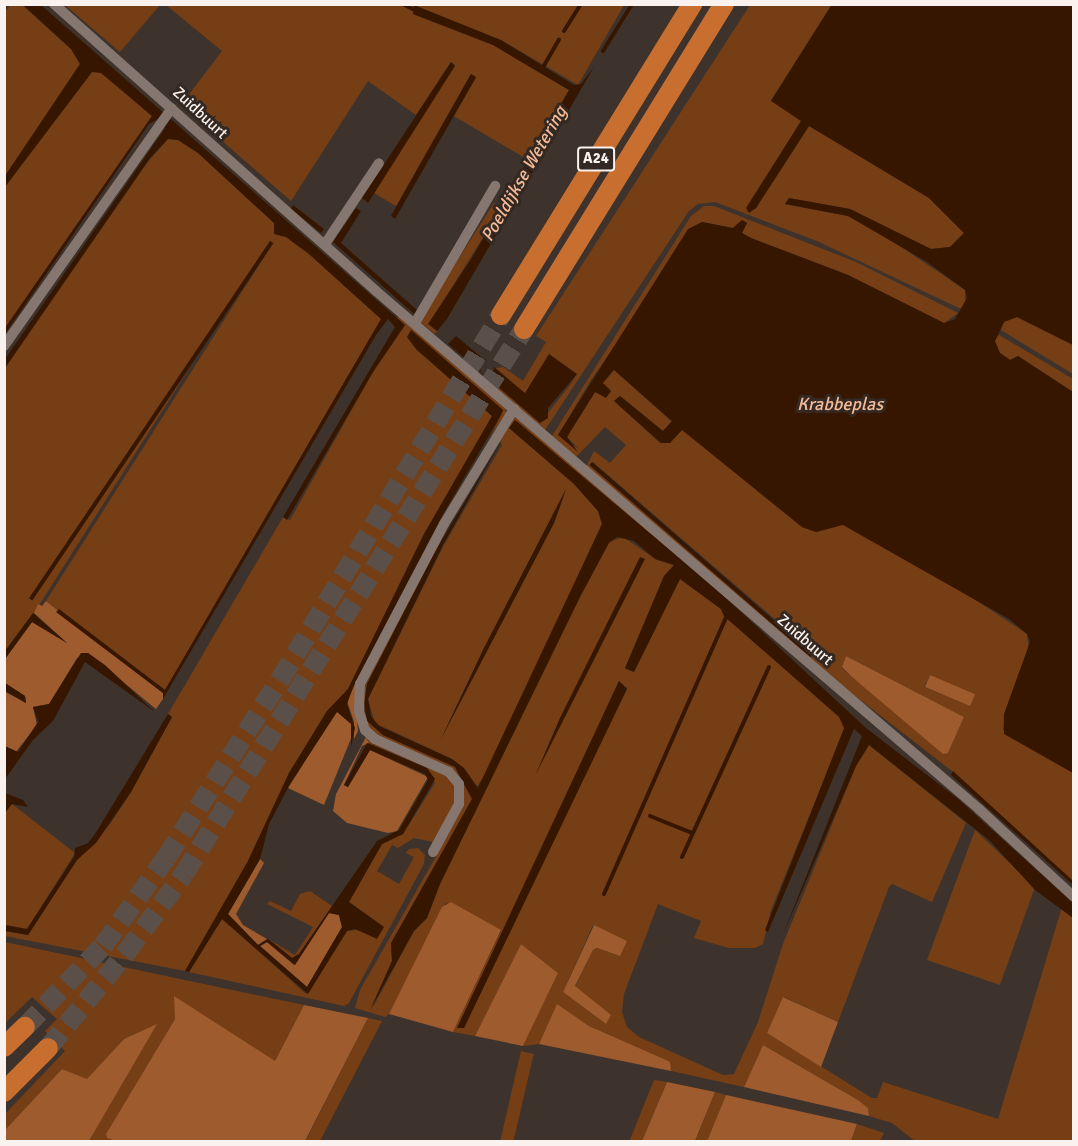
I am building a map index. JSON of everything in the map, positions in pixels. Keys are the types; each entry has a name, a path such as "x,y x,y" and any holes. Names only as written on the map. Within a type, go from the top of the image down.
{"highway":[{"name":"A24","path":"501,315 692,4"},
{"name":"A24","path":"524,329 724,4"},
{"path":"4,1047 25,1027"},
{"path":"4,1092 48,1048"}],"street":[{"name":"Zuidbuurt","path":"54,4 415,323 978,809 1074,897"},
{"path":"4,346 172,108"},
{"path":"325,244 379,163"},
{"path":"415,323 495,186"},
{"path":"433,852 459,804 459,784 449,772 375,739 364,730 359,711 360,684 444,524 514,409"}],"shaded area":[{"path":"10,5 22,5 71,49 80,64 5,176 5,12"},
{"path":"65,5 160,5 120,52"},
{"path":"166,5 624,5 578,85 501,40 413,14 493,45 569,90 530,161 454,116 476,78 471,74 396,206 374,193 455,65 451,62 416,115 368,81 291,201 181,105 222,51"},
{"path":"750,5 832,5 771,100 801,121 747,212 756,208 809,126 929,198 964,233 950,247 931,249 850,209 789,198 785,204 848,216 885,236 965,290 965,302 961,309 817,241 715,202 698,204 689,211 545,430 489,382 489,377 540,423 570,385 577,374 525,394 496,368 503,367 523,381 546,342 536,336"},
{"path":"92,72 101,72 152,116 5,328 4,187"},
{"path":"168,139 178,140 198,153 274,223 275,234 286,237 309,254 381,319 165,690 46,601 273,243 270,241 36,610 5,651 5,368 147,163"},
{"path":"494,203 502,207 429,324 437,331 435,334 419,321"},
{"path":"704,206 714,206 856,262 958,313 944,323 848,275 751,238 742,233 747,223 742,220 733,228 702,222 591,380 558,435 579,449 567,437 595,392 610,389 602,384 613,369 672,422 663,431 620,396 614,401 660,443 670,443 682,429 802,527 816,532 842,524 950,583 1027,634 1029,650 1004,714 1003,730 1073,773 1073,881 952,771 823,671 586,467 594,451 610,463 626,445 605,427 576,457 552,436 691,216","holes":["593,462 813,652 812,656 590,465","846,656 964,717 948,753 842,668","930,675 971,706 924,687"]},
{"path":"400,315 505,406 506,413 491,436 503,410 411,330 416,349 492,416 424,534 348,689 327,711 289,773 248,861 185,971 5,936 5,931 28,935 77,860 110,824 131,792 172,717 168,714 283,517 290,520 373,372 405,325 397,318"},
{"path":"1017,317 1073,345 1073,374 1001,330 1004,322"},
{"path":"999,335 1073,379 1073,392 1018,356 1010,360 1000,353 994,341"},
{"path":"516,417 666,544 639,527 518,422 509,428 574,484 598,511 602,524 490,767 476,788 452,759 375,723 368,699 444,545 502,445 500,441 510,418","holes":["566,490 554,523 441,739 484,648"]},
{"path":"623,537 657,560 674,565 664,576 625,669 634,672 680,579 721,609 724,616 840,717 845,728 771,910 763,944 755,948 729,948 694,938 701,921 658,904 624,994 622,1012 627,1027 639,1037 723,1075 734,1074 758,1022 783,944 856,766 869,745 966,823 932,902 892,884 889,887 838,1022 784,997 767,1033 872,1098 877,1098 883,1082 998,1119 1062,907 1074,918 1073,1141 915,1141 892,1123 869,1116 868,1108 858,1100 763,1045 744,1087 671,1071 664,1059 589,1026 557,1005 539,1044 523,1046 558,973 521,944 475,1036 453,1032 501,931 446,903 389,1014 385,1017 355,1008 360,990 438,853 462,785 375,735 366,723 362,692 437,542 441,542 367,684 365,711 367,721 383,735 455,767 472,799 391,947 392,961 371,1011 414,931 427,918 440,884 609,542","holes":["619,681 627,688 464,1028 458,1028","593,925 620,956 597,948 593,950 575,987 606,1024 563,992"]},
{"path":"46,601 163,693 163,699 156,709 88,653 77,658 49,704 33,707 37,725 15,753 5,746 4,691 26,703 25,696 5,683 5,659 32,622 67,643 34,613 38,604 42,606"},
{"path":"846,656 964,717 948,753 943,754 852,677 842,667"},
{"path":"361,671 355,701 358,731 354,739 354,722 347,701"},
{"path":"930,675 975,694 970,706 925,687"},
{"path":"336,712 342,712 351,722 352,736 324,805 288,788"},
{"path":"366,737 448,775 455,785 457,800 433,842 414,838 398,848 392,845 377,871 399,884 414,857 406,853 409,849 418,848 425,855 424,864 349,1003 344,1006 189,972 222,919 306,994 347,931 384,927 349,902 382,844 403,834 435,783 427,768 369,743"},
{"path":"366,737 369,743 362,746 344,785 348,787 370,750 428,777 397,831 388,833 347,823 333,811 336,794"},
{"path":"12,804 75,853 27,929 5,925 4,813"},
{"path":"975,830 1035,887 1000,985 927,960"},
{"path":"260,859 264,863 236,914 243,925 267,939 258,945 228,914"},
{"path":"310,891 332,906 299,954 292,958 270,940 295,955 313,927 267,904 270,901 291,911 300,894"},
{"path":"451,902 501,930 453,1032 389,1014 442,907"},
{"path":"329,913 339,915 342,927 307,987 260,946 267,942 294,965"},
{"path":"594,925 627,941 620,956 597,948 593,950 575,986 611,1015 606,1024 563,992"},
{"path":"5,942 304,1005 275,1061 175,1019 106,1134 107,1138 119,1141 89,1141 156,1025 124,1039 87,1080 62,1069 5,1130 5,1114 65,1051 45,1031 57,1019 32,997 5,1023"},
{"path":"521,944 558,973 523,1046 475,1036"},
{"path":"174,996 275,1061 304,1005 368,1018 305,1141 119,1142 107,1138 106,1134 175,1019"},
{"path":"783,997 838,1022 821,1067 767,1033"},
{"path":"557,1004 589,1026 670,1062 671,1071 539,1044"},
{"path":"368,1018 382,1021 320,1141 305,1142"},
{"path":"157,1024 89,1141 5,1141 5,1130 62,1069 87,1079 124,1039"},
{"path":"763,1045 858,1100 868,1108 869,1116 744,1087"},
{"path":"521,1051 534,1054 513,1142 500,1142"},
{"path":"654,1080 667,1082 642,1141 629,1142"},
{"path":"667,1082 715,1092 695,1141 642,1141"},
{"path":"715,1092 726,1095 707,1141 695,1142"},
{"path":"726,1095 857,1124 851,1141 707,1141"},
{"path":"857,1124 884,1133 880,1141 851,1142"}],"water":[{"path":"22,4 41,5 405,325 373,372 287,520 283,517 395,327 388,319 376,335 163,699 163,693 56,612 59,609 165,690 381,319 309,254 286,237 274,234 274,223 198,153 178,140 168,139 150,158 5,368 5,359 165,128 158,119 149,124 5,334 5,328 152,116 101,73 92,72 5,187 5,176 80,64 71,49"},
{"name":"Krabbeplas","path":"832,4 1073,5 1073,345 1017,317 1004,322 995,341 1000,353 1010,360 1018,356 1073,392 1073,773 1004,734 1004,714 1030,642 1027,634 1009,619 843,525 816,532 802,527 682,430 670,443 661,443 614,401 620,396 663,431 672,421 614,370 603,383 611,391 606,398 595,392 567,437 578,452 558,435 688,229 702,222 733,228 742,220 747,223 742,233 751,238 848,275 944,323 955,319 967,298 965,290 927,262 848,216 785,204 789,198 850,209 931,249 950,247 964,233 929,198 809,126 756,208 749,213 746,208 801,121 771,101"},
{"path":"414,5 501,40 574,85 581,84 594,67 447,319 437,331 428,324 473,256 569,90 493,45 413,14"},
{"path":"451,62 455,66 368,203 362,198"},
{"path":"471,74 476,77 395,219 391,216"},
{"path":"293,205 324,229 321,233 291,209"},
{"path":"356,208 361,211 341,243 417,310 414,314 333,242"},
{"path":"270,241 273,243 32,601 29,598"},
{"path":"411,330 503,410 442,516 354,685 347,704 355,728 351,747 351,724 337,712 290,784 269,824 260,859 228,914 258,945 268,939 292,958 299,954 377,841 399,830 428,780 425,774 370,750 348,787 344,785 367,743 427,768 435,779 403,834 382,844 349,902 384,927 377,939 355,929 347,931 308,994 222,919 189,972 185,971 248,861 289,773 327,711 348,689 424,534 492,416 416,349 407,337","holes":["329,913 339,915 342,927 307,987 260,946 267,942 295,965"]},
{"path":"456,336 525,393 549,354 577,374 548,408 548,418 540,423 448,344"},
{"path":"515,420 713,586 866,728 957,798 1073,903 1073,918 1035,890 989,840 869,745 856,766 782,937 862,736 854,729 768,932 765,930 844,728 839,717 724,616 721,609 680,579 634,672 625,668 664,576 674,565 655,559 634,541 617,537 609,543 580,597 440,884 427,918 414,931 370,1010 392,961 391,943 472,799 455,767 383,735 367,721 364,703 367,684 434,553 502,440 443,545 368,699 371,716 379,726 452,759 464,768 478,788 602,524 598,511 574,484 509,428"},
{"path":"592,462 813,654 811,657 589,465"},
{"path":"566,489 554,523 441,739 484,648"},
{"path":"640,557 645,559 535,776 560,718"},
{"path":"33,613 67,643 32,622 5,659 5,651"},
{"path":"81,653 88,653 105,665 155,712 85,662 53,721 33,740 5,779 5,746 18,752 38,722 33,707 49,704"},
{"path":"619,681 627,689 464,1028 457,1028"},
{"path":"5,683 25,696 26,703 5,691"},
{"path":"168,714 172,717 131,792 96,843 77,860 28,935 5,931 5,925 27,929 74,857 75,848 88,843 95,834"},
{"path":"953,771 1073,881 1073,885 951,775"},
{"path":"5,793 23,800 28,807 12,804 5,813"}],"pier":[{"path":"487,361 492,363 494,368 492,373 487,375 482,373 480,368 482,363"}],"waterway":[{"name":"Poeldijkse Wetering","path":"403,4 416,11"},
{"path":"564,31 581,4"},
{"path":"603,51 632,4"},
{"path":"542,69 559,39"},
{"path":"604,894 726,618"},
{"path":"682,857 769,667"},
{"path":"650,816 692,833"}],"tunnel":[{"path":"25,1027 103,946 166,858 280,680 501,315"},
{"path":"48,1048 126,953 184,874 524,329"}]}
